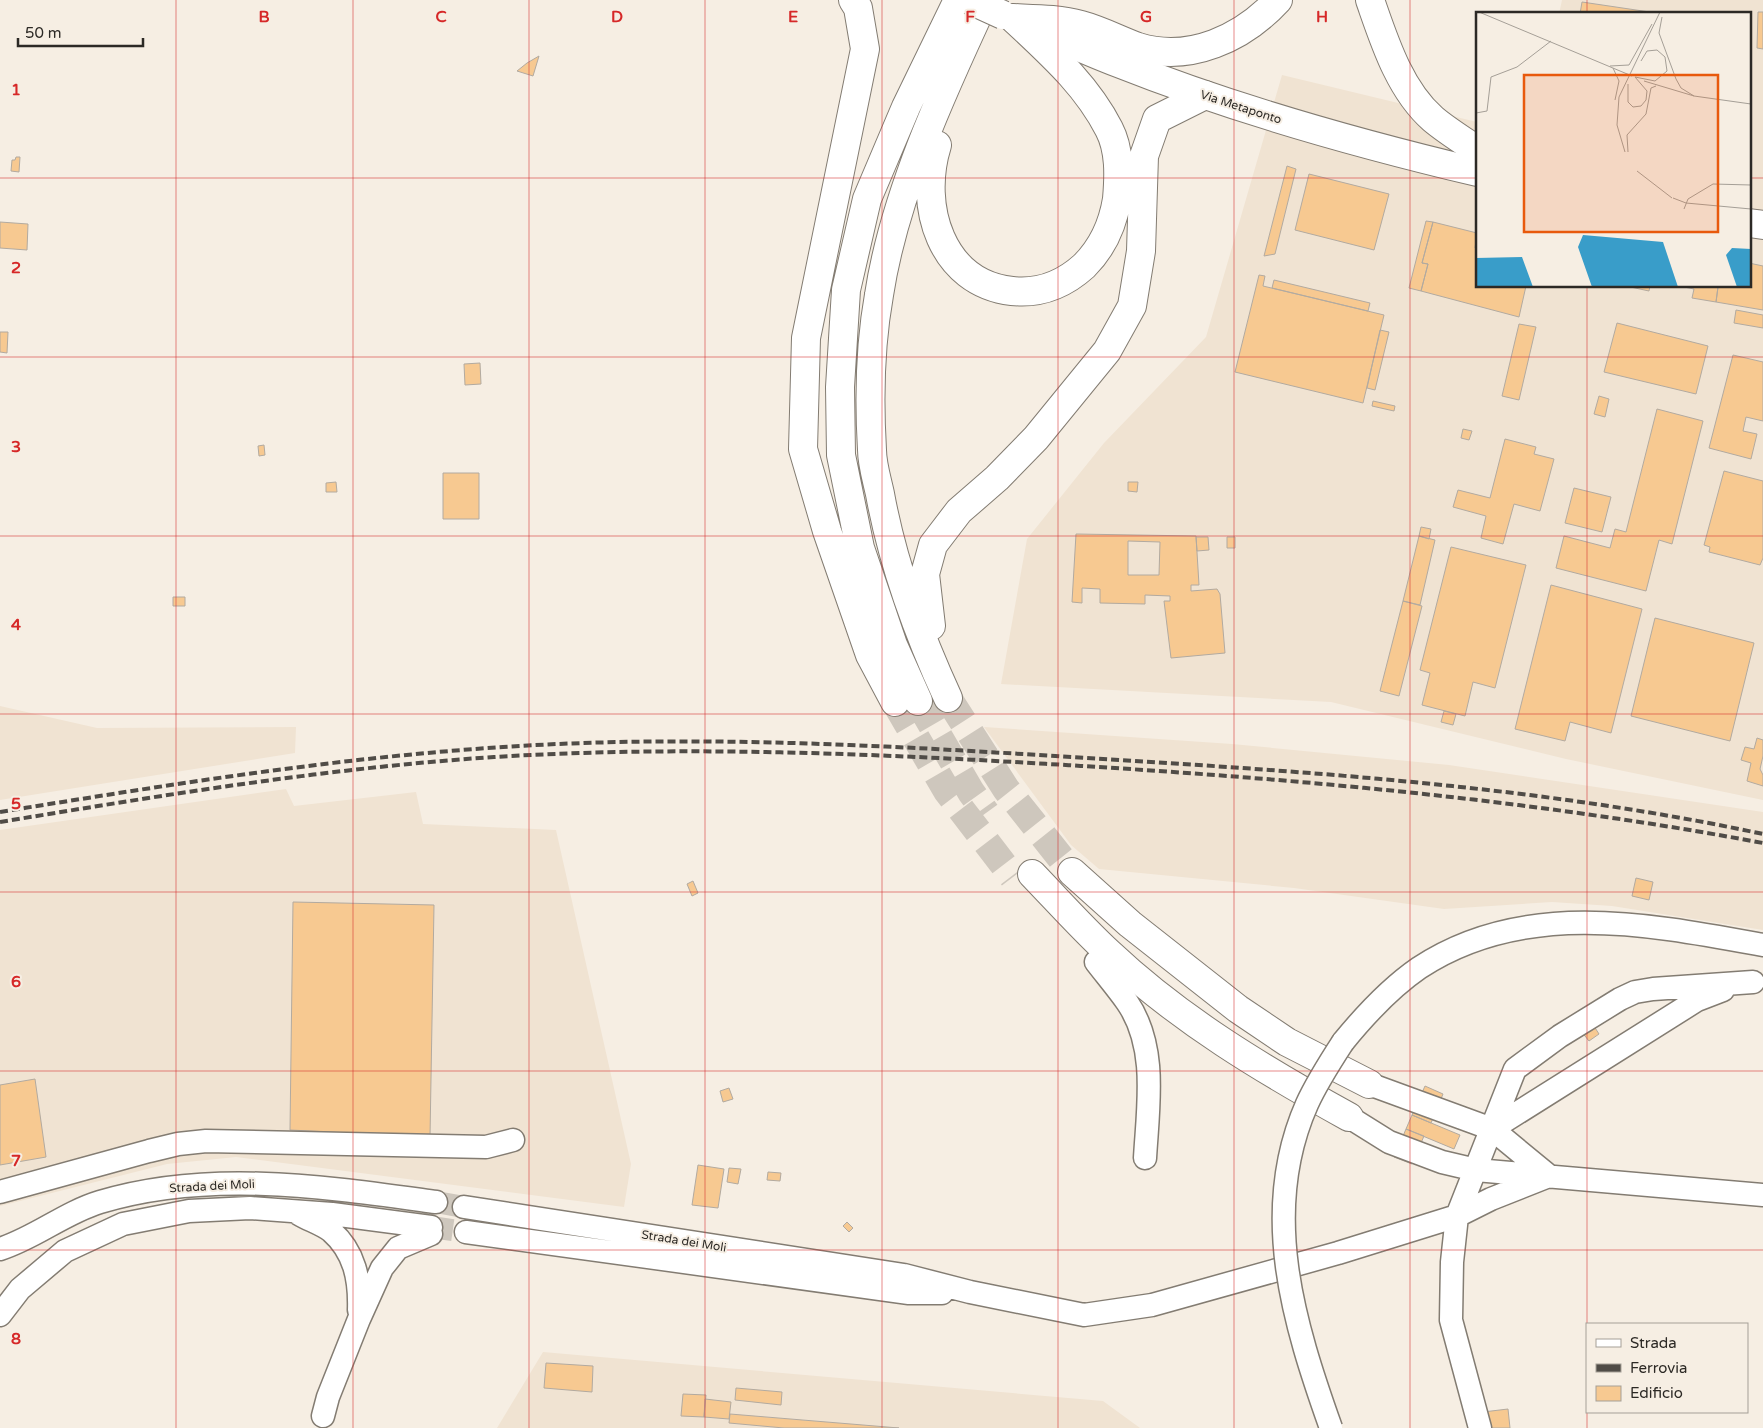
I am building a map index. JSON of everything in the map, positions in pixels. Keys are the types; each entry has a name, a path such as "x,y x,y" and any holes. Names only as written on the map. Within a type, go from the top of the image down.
{"main road":[{"path":"853,0 858,8 865,49 806,338 803,449 827,531 870,655 906,702 893,644 860,548 841,455 840,387 846,290 867,199 906,107 958,0"},
{"name":"Via Metaponto","path":"970,0 1000,11 1118,63 1205,95 1373,147 1476,172"},
{"path":"1000,11 1066,21 1082,25 1139,47 1159,51 1176,51 1213,44 1234,36 1251,25 1278,0"},
{"path":"1370,0 1395,65 1418,102 1432,118 1476,149"},
{"path":"946,82 943,122 932,162 930,185 931,208 936,229 944,248 970,277 988,286 1022,292 1045,290 1062,283 1091,259 1102,244 1111,224 1118,189 1115,145 1102,116 1068,70 1000,11"},
{"path":"1000,11 946,82 897,217 878,294 872,365 872,451 888,538 927,653 948,698 928,616 925,574 933,544 959,511 997,478 1036,438 1107,351 1132,306 1141,251 1144,156 1157,119 1205,95"},
{"path":"1750,223 1763,225"},
{"path":"1072,872 1130,924 1238,1009 1287,1042 1369,1084"},
{"path":"1192,1021 1109,954 1022,876 1096,962 1192,1021 1270,1074 1348,1117"}],"street":[{"path":"1331,1428 1296,1320 1285,1261 1282,1219 1288,1168 1298,1126 1316,1085 1343,1042 1377,1004 1420,968 1450,952 1489,936 1528,928 1571,923 1605,922 1662,927 1763,945"},
{"path":"1096,962 1128,1003 1146,1045 1149,1091 1145,1158"},
{"path":"1492,1128 1697,1000 1720,991 1758,982"},
{"path":"1480,1428 1452,1320 1452,1262 1458,1216 1515,1070 1560,1036 1635,992 1653,989 1758,982"},
{"path":"1369,1084 1492,1128 1549,1176"},
{"path":"1348,1117 1388,1142 1442,1162 1476,1170 1763,1194"},
{"path":"0,1192 178,1144 241,1140 486,1148 513,1140"},
{"path":"466,1232 908,1294 970,1292 1084,1315 1152,1305 1263,1275 1458,1216 1491,1199 1549,1176"},
{"name":"Strada dei Moli","path":"0,1249 18,1243 55,1221 99,1202 160,1189 240,1182 330,1188 436,1202"},
{"name":"Strada dei Moli","path":"464,1207 904,1275 970,1292"},
{"path":"0,1315 20,1289 65,1251 123,1224 189,1211 250,1208 332,1214 431,1230 398,1248 382,1268 359,1318 328,1396 324,1416"},
{"path":"294,1211 330,1231 350,1255 360,1283 359,1318"}],"shaded area":[{"path":"1562,0 1763,0 1763,800 1566,759 1331,702 1001,684 1027,539 1104,443 1206,337 1282,75 1476,122 1476,288 1750,288 1750,12 1559,12"},
{"path":"0,706 97,728 296,727 295,753 0,800"},
{"path":"984,727 1232,744 1449,765 1763,812 1763,930 1612,906 1552,902 1444,909 1294,888 1099,869 1071,845"},
{"path":"286,789 294,806 416,792 423,824 556,830 631,1164 624,1207 236,1157 167,1164 0,1206 0,830"},
{"path":"543,1352 1103,1401 1140,1428 497,1428"}],"building":[{"path":"1582,2 1650,12 1580,12"},
{"path":"1758,12 1763,12 1763,49 1757,48"},
{"path":"539,56 533,76 517,71 527,63"},
{"path":"16,157 20,157 19,172 11,171 12,160 15,160"},
{"path":"1287,166 1296,169 1275,254 1264,256"},
{"path":"1309,174 1389,194 1374,250 1295,230"},
{"path":"1426,221 1433,222 1422,263 1428,264 1421,291 1409,288"},
{"path":"0,222 28,224 27,250 0,248"},
{"path":"1433,222 1476,233 1476,288 1526,288 1519,317 1421,291 1428,264 1422,263"},
{"path":"1750,263 1763,266 1763,310 1716,302 1718,288 1750,288"},
{"path":"1259,275 1265,276 1263,286 1384,315 1363,403 1235,372"},
{"path":"1274,280 1370,303 1368,311 1272,288"},
{"path":"1635,288 1650,288 1649,291"},
{"path":"1689,288 1718,288 1716,302 1692,298 1694,289"},
{"path":"1736,310 1763,315 1763,328 1734,323"},
{"path":"1617,323 1708,346 1696,394 1604,372"},
{"path":"1519,324 1536,327 1519,400 1502,396"},
{"path":"1380,330 1389,332 1375,390 1367,388"},
{"path":"0,332 8,332 7,353 0,352"},
{"path":"1733,355 1763,362 1763,421 1746,417 1743,431 1757,434 1751,459 1709,448"},
{"path":"480,363 481,384 465,385 464,364"},
{"path":"1599,396 1609,399 1605,417 1594,414"},
{"path":"1373,401 1395,406 1394,411 1372,406"},
{"path":"1657,409 1703,421 1672,544 1659,540 1646,591 1556,568 1564,536 1610,548 1615,529 1626,532"},
{"path":"1463,429 1472,431 1469,440 1461,438"},
{"path":"1505,439 1536,447 1534,454 1554,459 1540,511 1514,504 1503,544 1481,538 1486,516 1453,507 1458,490 1490,498"},
{"path":"264,445 265,455 259,456 258,446"},
{"path":"1724,471 1763,481 1763,558 1760,565 1709,552 1710,547 1704,545"},
{"path":"443,473 479,473 479,519 443,519"},
{"path":"336,482 337,492 326,492 326,483"},
{"path":"1128,482 1138,482 1137,492 1128,491"},
{"path":"1574,488 1611,497 1602,532 1565,523"},
{"path":"1421,527 1431,529 1429,539 1419,536"},
{"path":"1076,534 1196,536 1199,585 1191,585 1191,591 1217,589 1220,594 1225,653 1171,658 1164,601 1170,601 1170,596 1145,595 1145,604 1100,603 1100,589 1082,588 1082,603 1072,602","holes":["1128,541 1160,542 1159,575 1128,575"]},
{"path":"1419,536 1435,540 1420,605 1403,601"},
{"path":"1196,537 1208,537 1209,550 1197,551"},
{"path":"1227,537 1235,537 1235,548 1227,548"},
{"path":"1451,547 1526,565 1495,688 1473,682 1465,716 1422,705 1430,673 1420,670"},
{"path":"1551,585 1642,609 1611,733 1570,722 1565,741 1515,729"},
{"path":"173,597 185,597 185,606 173,606"},
{"path":"1403,601 1422,606 1399,696 1380,691"},
{"path":"1655,618 1754,643 1730,741 1631,716"},
{"path":"1444,711 1456,714 1453,725 1441,722"},
{"path":"1757,738 1763,740 1763,756 1760,769 1763,775 1763,786 1747,781 1751,763 1741,760 1745,747 1754,749"},
{"path":"1636,878 1653,882 1649,900 1632,896"},
{"path":"693,881 698,893 692,896 687,884"},
{"path":"293,902 434,905 430,1137 290,1130"},
{"path":"1592,1023 1599,1034 1589,1041 1581,1031"},
{"path":"35,1079 46,1157 0,1165 0,1085"},
{"path":"1425,1086 1443,1094 1431,1123 1412,1115"},
{"path":"729,1088 733,1099 723,1102 720,1091"},
{"path":"1412,1115 1460,1135 1454,1149 1406,1129"},
{"path":"1406,1129 1424,1136 1412,1164 1394,1157"},
{"path":"698,1165 724,1169 718,1208 692,1205"},
{"path":"729,1168 741,1169 738,1184 727,1182"},
{"path":"768,1172 781,1173 780,1181 767,1180"},
{"path":"847,1222 853,1228 849,1232 843,1226"},
{"path":"546,1363 593,1366 592,1392 544,1388"},
{"path":"736,1388 782,1392 781,1405 735,1400"},
{"path":"683,1394 706,1395 704,1417 681,1416"},
{"path":"705,1399 731,1402 729,1419 704,1417"},
{"path":"1508,1409 1510,1428 1485,1428 1483,1412"},
{"path":"730,1414 899,1428 784,1428 729,1423"}],"tunnel":[{"path":"948,698 1006,789 1072,872"},
{"path":"918,701 971,792 986,813"},
{"path":"895,702 947,791 1013,877"},
{"path":"436,1202 464,1207"},
{"path":"431,1227 466,1232"}],"railway":[{"path":"0,812 125,792 377,758 503,747 661,741 819,744 977,751 1372,778 1529,795 1608,806 1763,834"},
{"path":"0,822 246,784 370,768 494,757 568,753 714,751 788,752 1008,762 1339,785 1594,815 1763,843"}]}
